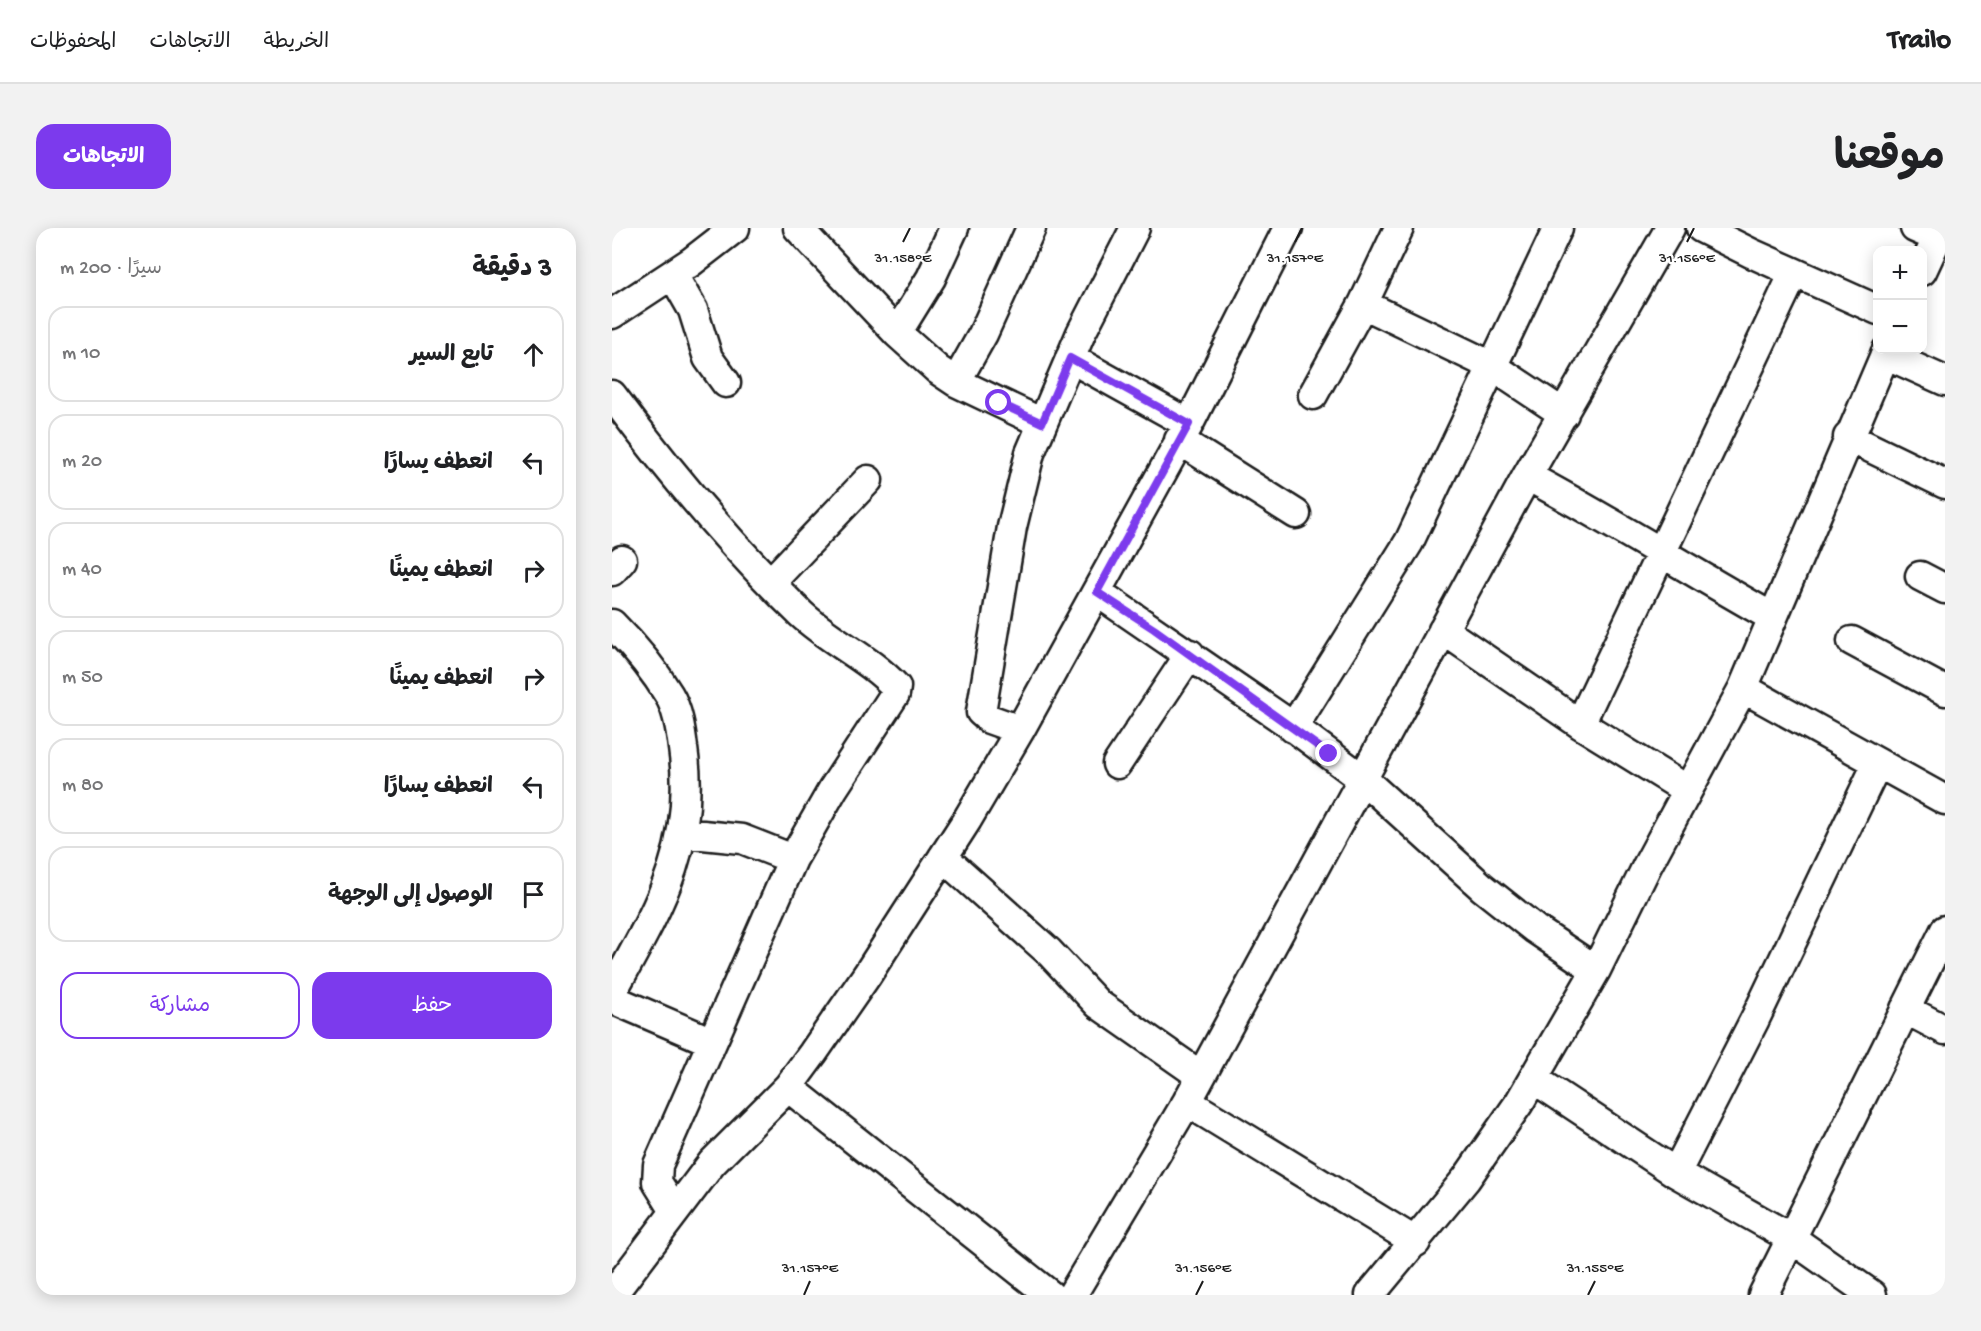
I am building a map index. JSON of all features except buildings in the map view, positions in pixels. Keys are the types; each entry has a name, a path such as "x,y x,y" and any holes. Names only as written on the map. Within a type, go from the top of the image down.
{"street":[{"path":"612,314 673,275 735,228"},
{"path":"798,228 897,333 938,370 956,382 1042,423"},
{"path":"897,333 931,278 954,228"},
{"path":"956,382 983,334 1031,228"},
{"path":"1020,730 989,719 982,714 981,710 1011,527 1030,453 1042,423 1070,358 1135,228"},
{"path":"612,1295 712,1163 788,1087 867,975 943,857 1020,730 1097,592 1184,432 1288,228"},
{"path":"1313,395 1363,304 1399,228"},
{"path":"1293,728 1408,542 1558,228"},
{"path":"1072,1295 1187,1102 1364,780 1527,476 1670,228"},
{"path":"1701,228 1873,308"},
{"path":"1927,253 1932,231"},
{"path":"1580,724 1794,273"},
{"path":"1927,273 1945,281"},
{"path":"673,275 693,310 708,358 726,383"},
{"path":"1363,304 1492,366 1564,414"},
{"path":"1370,1295 1466,1179 1534,1079 1596,970 1687,790 1743,688 1885,354"},
{"path":"1890,354 1945,381"},
{"path":"1070,358 1184,432 1296,514"},
{"path":"612,395 701,509 803,616 896,687 894,694 832,789 793,859 658,1165 657,1182 675,1211"},
{"path":"1848,437 1945,484"},
{"path":"1527,476 1602,516 1662,555 1772,617"},
{"path":"771,582 868,480"},
{"path":"1920,576 1945,589"},
{"path":"1097,592 1190,654 1364,780 1482,886 1535,929 1596,970"},
{"path":"612,624 627,639 671,697 682,738 688,799 683,833 669,879 653,915 612,992"},
{"path":"1443,630 1580,724 1687,790"},
{"path":"1852,641 1945,691"},
{"path":"1117,764 1190,654"},
{"path":"1743,688 1945,800"},
{"path":"1676,1173 1755,1019 1877,764"},
{"path":"683,833 742,839 793,859"},
{"path":"943,857 1049,952 1098,1004 1201,1076"},
{"path":"1763,1295 1945,930"},
{"path":"612,999 712,1042"},
{"path":"1905,1009 1945,1030"},
{"path":"1534,1079 1676,1173 1791,1239 1872,1295"},
{"path":"788,1087 1050,1295"},
{"path":"1187,1102 1416,1242"}],"route":[{"path":"999,403 1042,423 1070,358 1189,424 1097,592 1154,629 1329,754"}]}
